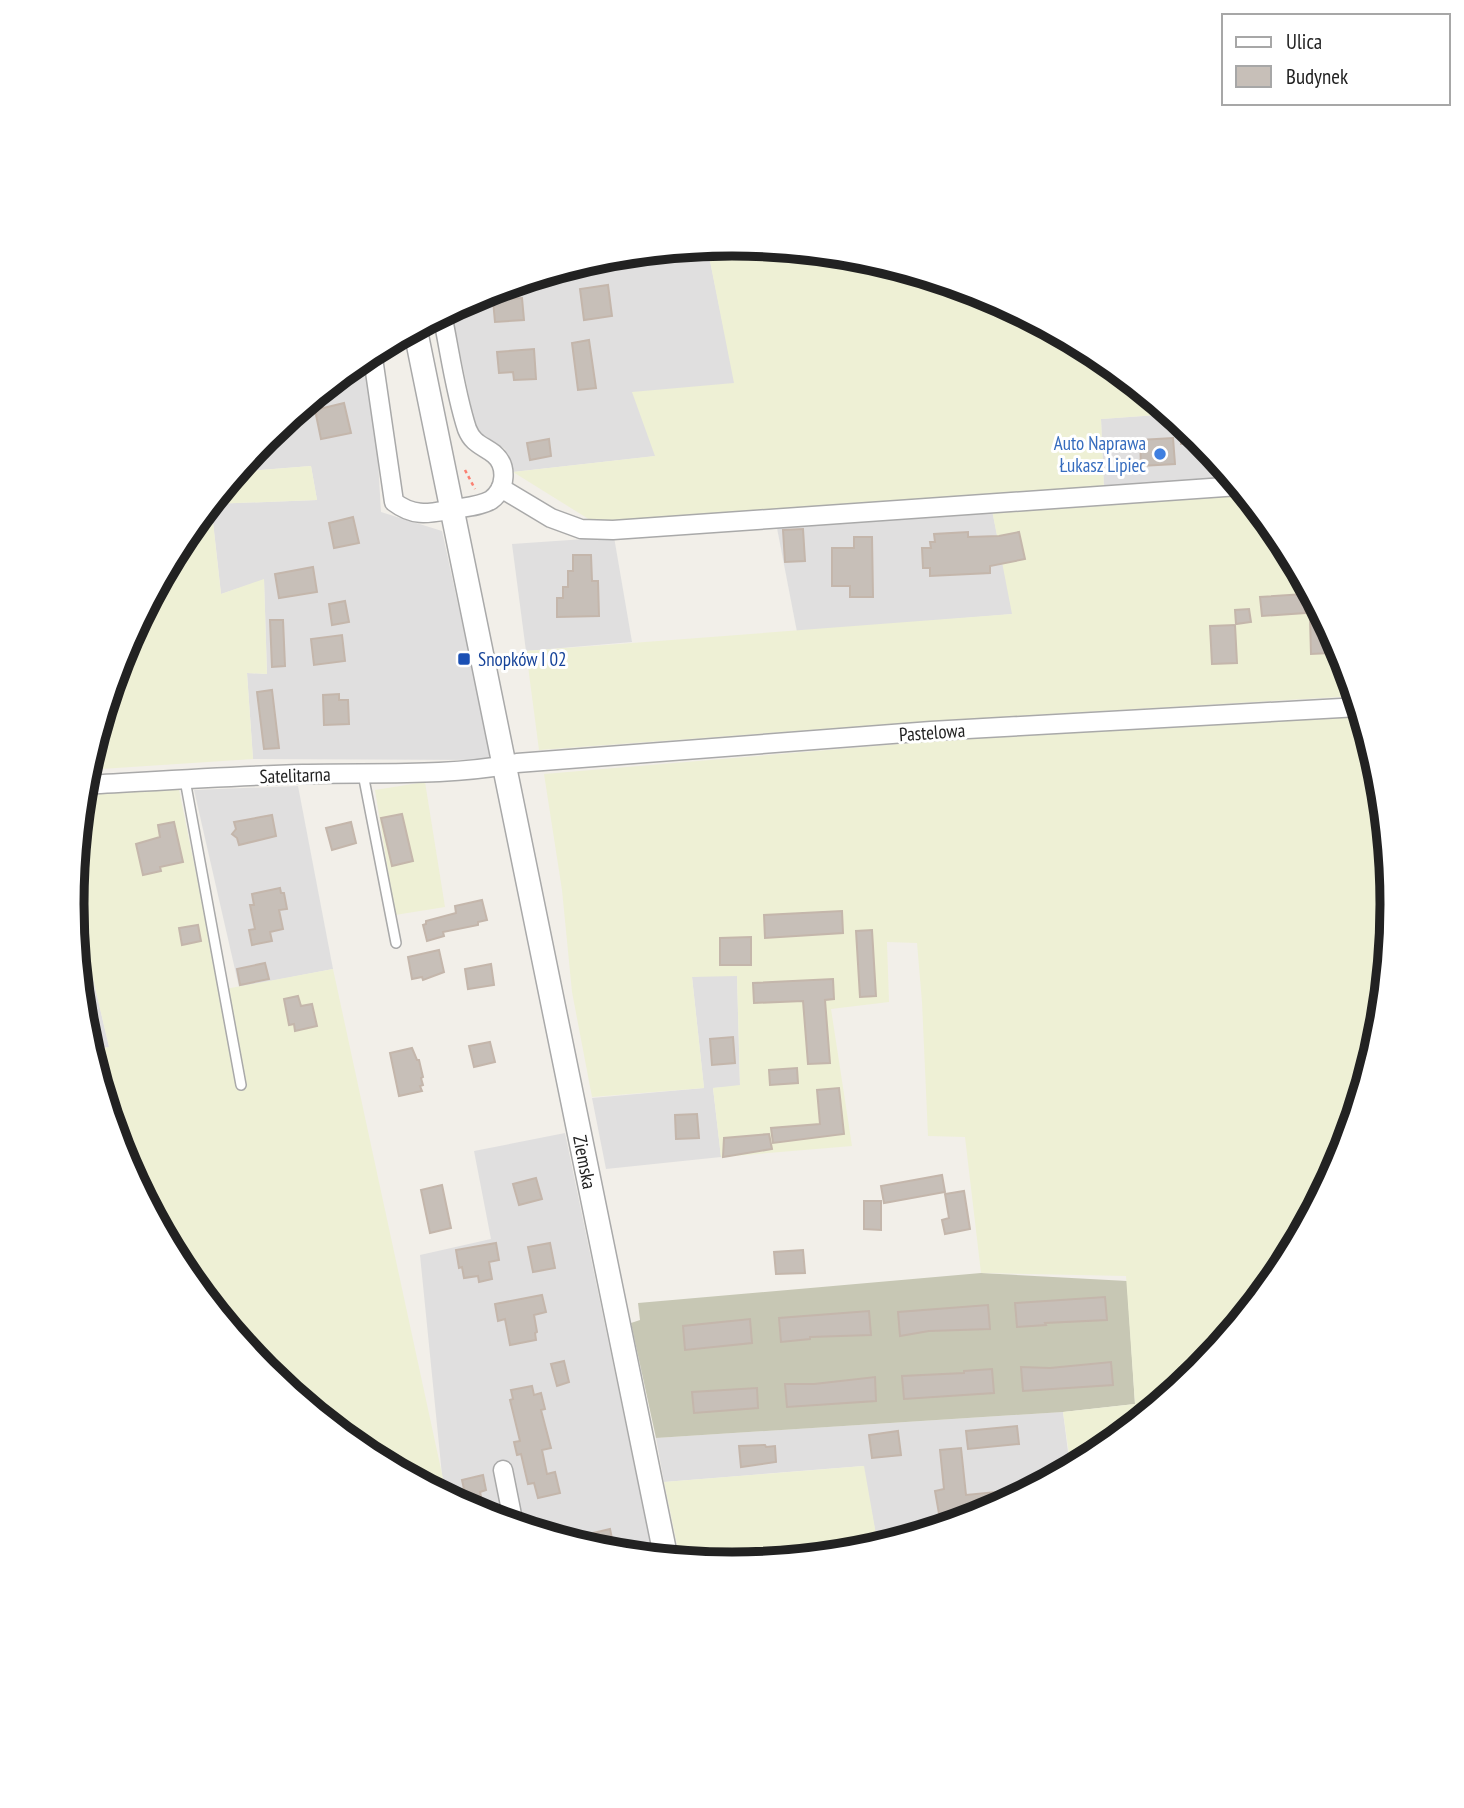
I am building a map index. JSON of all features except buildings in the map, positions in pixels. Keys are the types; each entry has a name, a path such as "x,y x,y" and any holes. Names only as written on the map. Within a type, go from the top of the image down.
{"street":[{"path":"374,364 394,502 406,512 424,513 482,504 492,499 500,488 504,475 502,463 494,454 473,441 463,416 444,324"},
{"name":"Ziemska","path":"417,338 664,1548"},
{"path":"500,488 551,518 581,529 613,530 829,520 1227,487"},
{"name":"Pastelowa","path":"506,765 931,732 1349,708"},
{"name":"Satelitarna","path":"95,784 305,774 483,770 506,765"},
{"path":"503,1470 512,1513"}],"lane":[{"path":"363,774 396,943"},
{"path":"185,780 241,1084"}],"shaded area":[{"path":"709,257 735,383 656,456 513,472 505,449 476,430 453,319 524,290 564,278 606,268"},
{"path":"709,257 774,257 817,262 858,268 940,290 980,305 1056,343 1092,365 1157,415 1101,419 1104,490 595,523 513,472 655,456 632,392 734,383"},
{"path":"368,368 375,409 381,512 442,531 492,760 253,759 247,673 267,674 264,580 221,594 212,517 223,504 317,500 311,466 251,471 305,417"},
{"path":"1157,415 1223,482 1104,490 1101,419"},
{"path":"311,466 317,500 223,504 251,471"},
{"path":"1229,489 1271,544 1293,580 1331,656 1346,697 932,721 539,750 526,651 1012,614 992,510"},
{"path":"992,510 1013,614 797,632 777,528"},
{"path":"212,517 221,594 264,579 267,674 247,673 253,759 98,769 118,696 133,656 171,580"},
{"path":"614,537 632,642 526,651 512,544"},
{"path":"1352,716 1368,778 1379,862 1379,946 1368,1030 1346,1112 1331,1152 1313,1191 1271,1264 1219,1331 1159,1391 1092,1443 1069,1457 1063,1412 1135,1404 1126,1276 981,1273 965,1137 928,1136 917,943 887,942 889,1002 831,1009 852,1146 721,1157 713,1088 740,1085 737,976 692,977 704,1088 592,1097 572,992 562,890 544,774 935,741"},
{"path":"177,780 220,990 333,969 444,1485 372,1443 305,1391 274,1362 245,1331 193,1264 151,1191 133,1152 106,1072 100,1048 109,1047 85,944 85,862 95,784"},
{"path":"425,782 445,907 395,915 375,790"},
{"path":"298,786 333,969 239,987 194,790"},
{"path":"85,944 109,1047 100,1048 96,1030"},
{"path":"737,976 740,1086 713,1088 721,1157 606,1169 592,1098 704,1088 692,977"},
{"path":"565,1133 651,1546 564,1530 484,1503 444,1485 420,1255 491,1239 474,1151"},
{"path":"981,1273 1127,1281 1135,1404 1063,1412 656,1438 631,1323 640,1320 638,1303"},
{"path":"1063,1412 1069,1457 980,1503 940,1518 876,1536 863,1466 664,1482 656,1438"},
{"path":"864,1466 876,1536 774,1551 678,1550 664,1482"}],"place":[{"name":"Auto Naprawa Łukasz Lipiec","path":"1160,454"},
{"name":"Snopków I 02","path":"464,659"}]}
